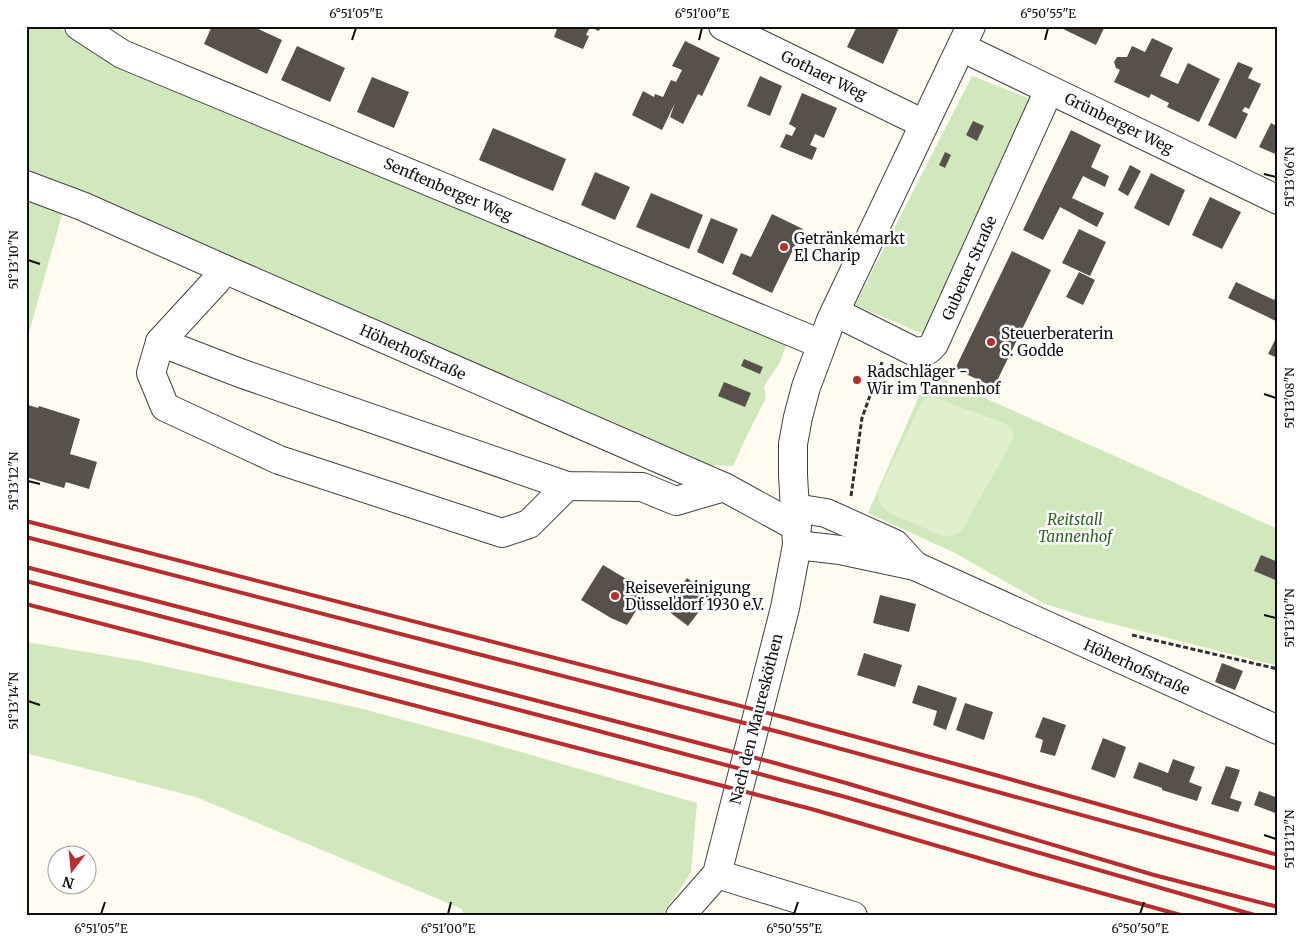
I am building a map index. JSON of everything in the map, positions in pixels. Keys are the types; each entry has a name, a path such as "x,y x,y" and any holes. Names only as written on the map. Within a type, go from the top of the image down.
{"street":[{"name":"Senftenberger Weg","path":"79,26 122,54 821,344"},
{"name":"Gothaer Weg","path":"730,28 924,124"},
{"path":"796,526 793,444 806,387 821,344 835,312 966,36"},
{"name":"Grünberger Weg","path":"966,36 1049,90 1278,200"},
{"name":"Gubener Straße","path":"835,312 915,352 928,350 934,344 1049,90"},
{"name":"Höherhofstraße","path":"26,185 82,206 224,270 724,487 840,550 915,566 1278,730"},
{"path":"224,270 218,280 160,342 151,373 165,407 279,460 502,533 529,524 567,486"},
{"path":"160,342 240,373 567,486 642,487 676,501 724,487"},
{"name":"Höherhofstraße","path":"796,526 826,513 895,544 915,566"},
{"name":"Nach den Mauresköthen","path":"680,916 717,874 785,608 796,526"},
{"path":"717,874 853,916"}],"path":[{"path":"847,522 862,418 890,340"},
{"name":"Höherhofstraße","path":"1131,634 1278,669"}],"green space":[{"path":"26,26 56,26 129,69 788,341 779,364 764,386 766,398 733,466 656,463 65,204 26,343"},
{"path":"972,76 1033,100 933,338 855,305"},
{"name":"Reitstall Tannenhof","path":"929,373 1278,529 1278,666 1086,617 1045,604 955,553 868,513"},
{"path":"931,396 1006,424 1011,429 1013,435 1013,440 962,530 949,537 940,535 888,512 879,502 879,492 885,478 922,402"},
{"path":"26,642 140,661 359,708 486,742 697,803 691,873 661,916 464,916 462,909 196,797 26,753"}],"building":[{"path":"212,26 252,26 282,40 267,74 204,44"},
{"path":"558,26 601,26 599,31 590,27 586,35 589,36 583,49 554,37"},
{"path":"857,26 900,26 883,64 847,47"},
{"path":"1057,26 1105,26 1096,45"},
{"path":"1152,38 1173,48 1160,76 1178,84 1188,63 1220,79 1199,122 1167,107 1169,103 1151,94 1149,98 1114,82 1120,70 1116,68 1114,62 1117,57 1127,57 1132,46 1145,52"},
{"path":"685,41 720,58 702,96 698,94 683,124 670,117 675,103 662,130 632,115 643,91 654,97 655,94 663,97 671,80 676,82 682,70 672,66"},
{"path":"297,46 345,68 330,102 281,80"},
{"path":"1238,62 1253,68 1248,78 1261,84 1249,109 1245,107 1242,111 1248,114 1236,139 1208,125"},
{"path":"760,76 782,86 770,116 747,106"},
{"path":"372,77 409,92 394,128 357,112"},
{"path":"802,93 837,108 824,138 815,134 810,145 817,148 812,160 780,147 786,134 792,136 796,128 789,124"},
{"path":"973,121 984,126 977,141 966,135"},
{"path":"1271,123 1278,127 1278,155 1259,147"},
{"path":"493,128 566,159 553,191 479,160"},
{"path":"1071,130 1101,145 1091,167 1109,176 1105,187 1083,176 1072,198 1104,213 1097,227 1060,207 1043,240 1023,230"},
{"path":"945,152 951,155 945,168 939,165"},
{"path":"1130,165 1141,171 1128,196 1118,190"},
{"path":"595,172 630,187 615,220 581,205"},
{"path":"1151,173 1185,190 1169,226 1134,208"},
{"path":"651,193 703,215 689,249 636,227"},
{"path":"1210,197 1241,212 1222,249 1192,235"},
{"path":"772,214 803,229 772,293 732,274 741,253 751,257"},
{"path":"711,218 738,229 723,264 697,252"},
{"path":"1079,229 1106,242 1090,276 1062,263"},
{"path":"1012,251 1051,270 994,387 955,369"},
{"path":"1079,272 1095,280 1083,305 1066,297"},
{"path":"1236,282 1274,300 1278,292 1278,322 1228,298"},
{"path":"1278,334 1278,358 1268,354"},
{"path":"744,359 763,367 760,374 741,366"},
{"path":"724,382 751,393 745,407 718,396"},
{"path":"28,405 38,408 39,406 80,419 70,454 97,462 89,489 66,482 64,488 26,477 26,412"},
{"path":"1261,555 1278,562 1278,581 1254,571"},
{"name":"Reisevereinigung Düsseldorf 1930 e.V.","path":"603,565 648,592 627,625 581,600"},
{"path":"687,578 711,596 688,626 664,608"},
{"path":"880,595 916,604 909,632 873,623"},
{"path":"864,653 902,665 895,687 857,675"},
{"path":"1222,663 1243,671 1235,690 1215,682"},
{"path":"918,685 957,698 946,730 933,725 937,711 912,703"},
{"path":"965,703 993,712 984,740 956,730"},
{"path":"1043,717 1066,725 1055,756 1040,752 1043,740 1035,737"},
{"path":"1103,738 1126,747 1115,778 1091,769"},
{"path":"1173,759 1195,767 1189,782 1202,787 1197,801 1133,778 1139,762 1168,773"},
{"path":"1226,766 1240,770 1230,798 1242,802 1238,812 1211,804"},
{"path":"1259,791 1278,798 1278,806 1275,813 1254,805"}],"railway":[{"path":"26,521 787,718 1278,855"},
{"path":"26,537 783,733 1278,869"},
{"path":"26,567 775,763 1154,875 1278,907"},
{"path":"26,581 842,796 1258,916"},
{"path":"26,604 815,810 1184,916"}],"place":[{"name":"Getränkemarkt El Charip","path":"784,247"},
{"name":"Steuerberaterin S. Godde","path":"991,342"},
{"name":"Radschläger - Wir im Tannenhof","path":"857,380"},
{"name":"Reisevereinigung Düsseldorf 1930 e.V.","path":"615,596"}]}
